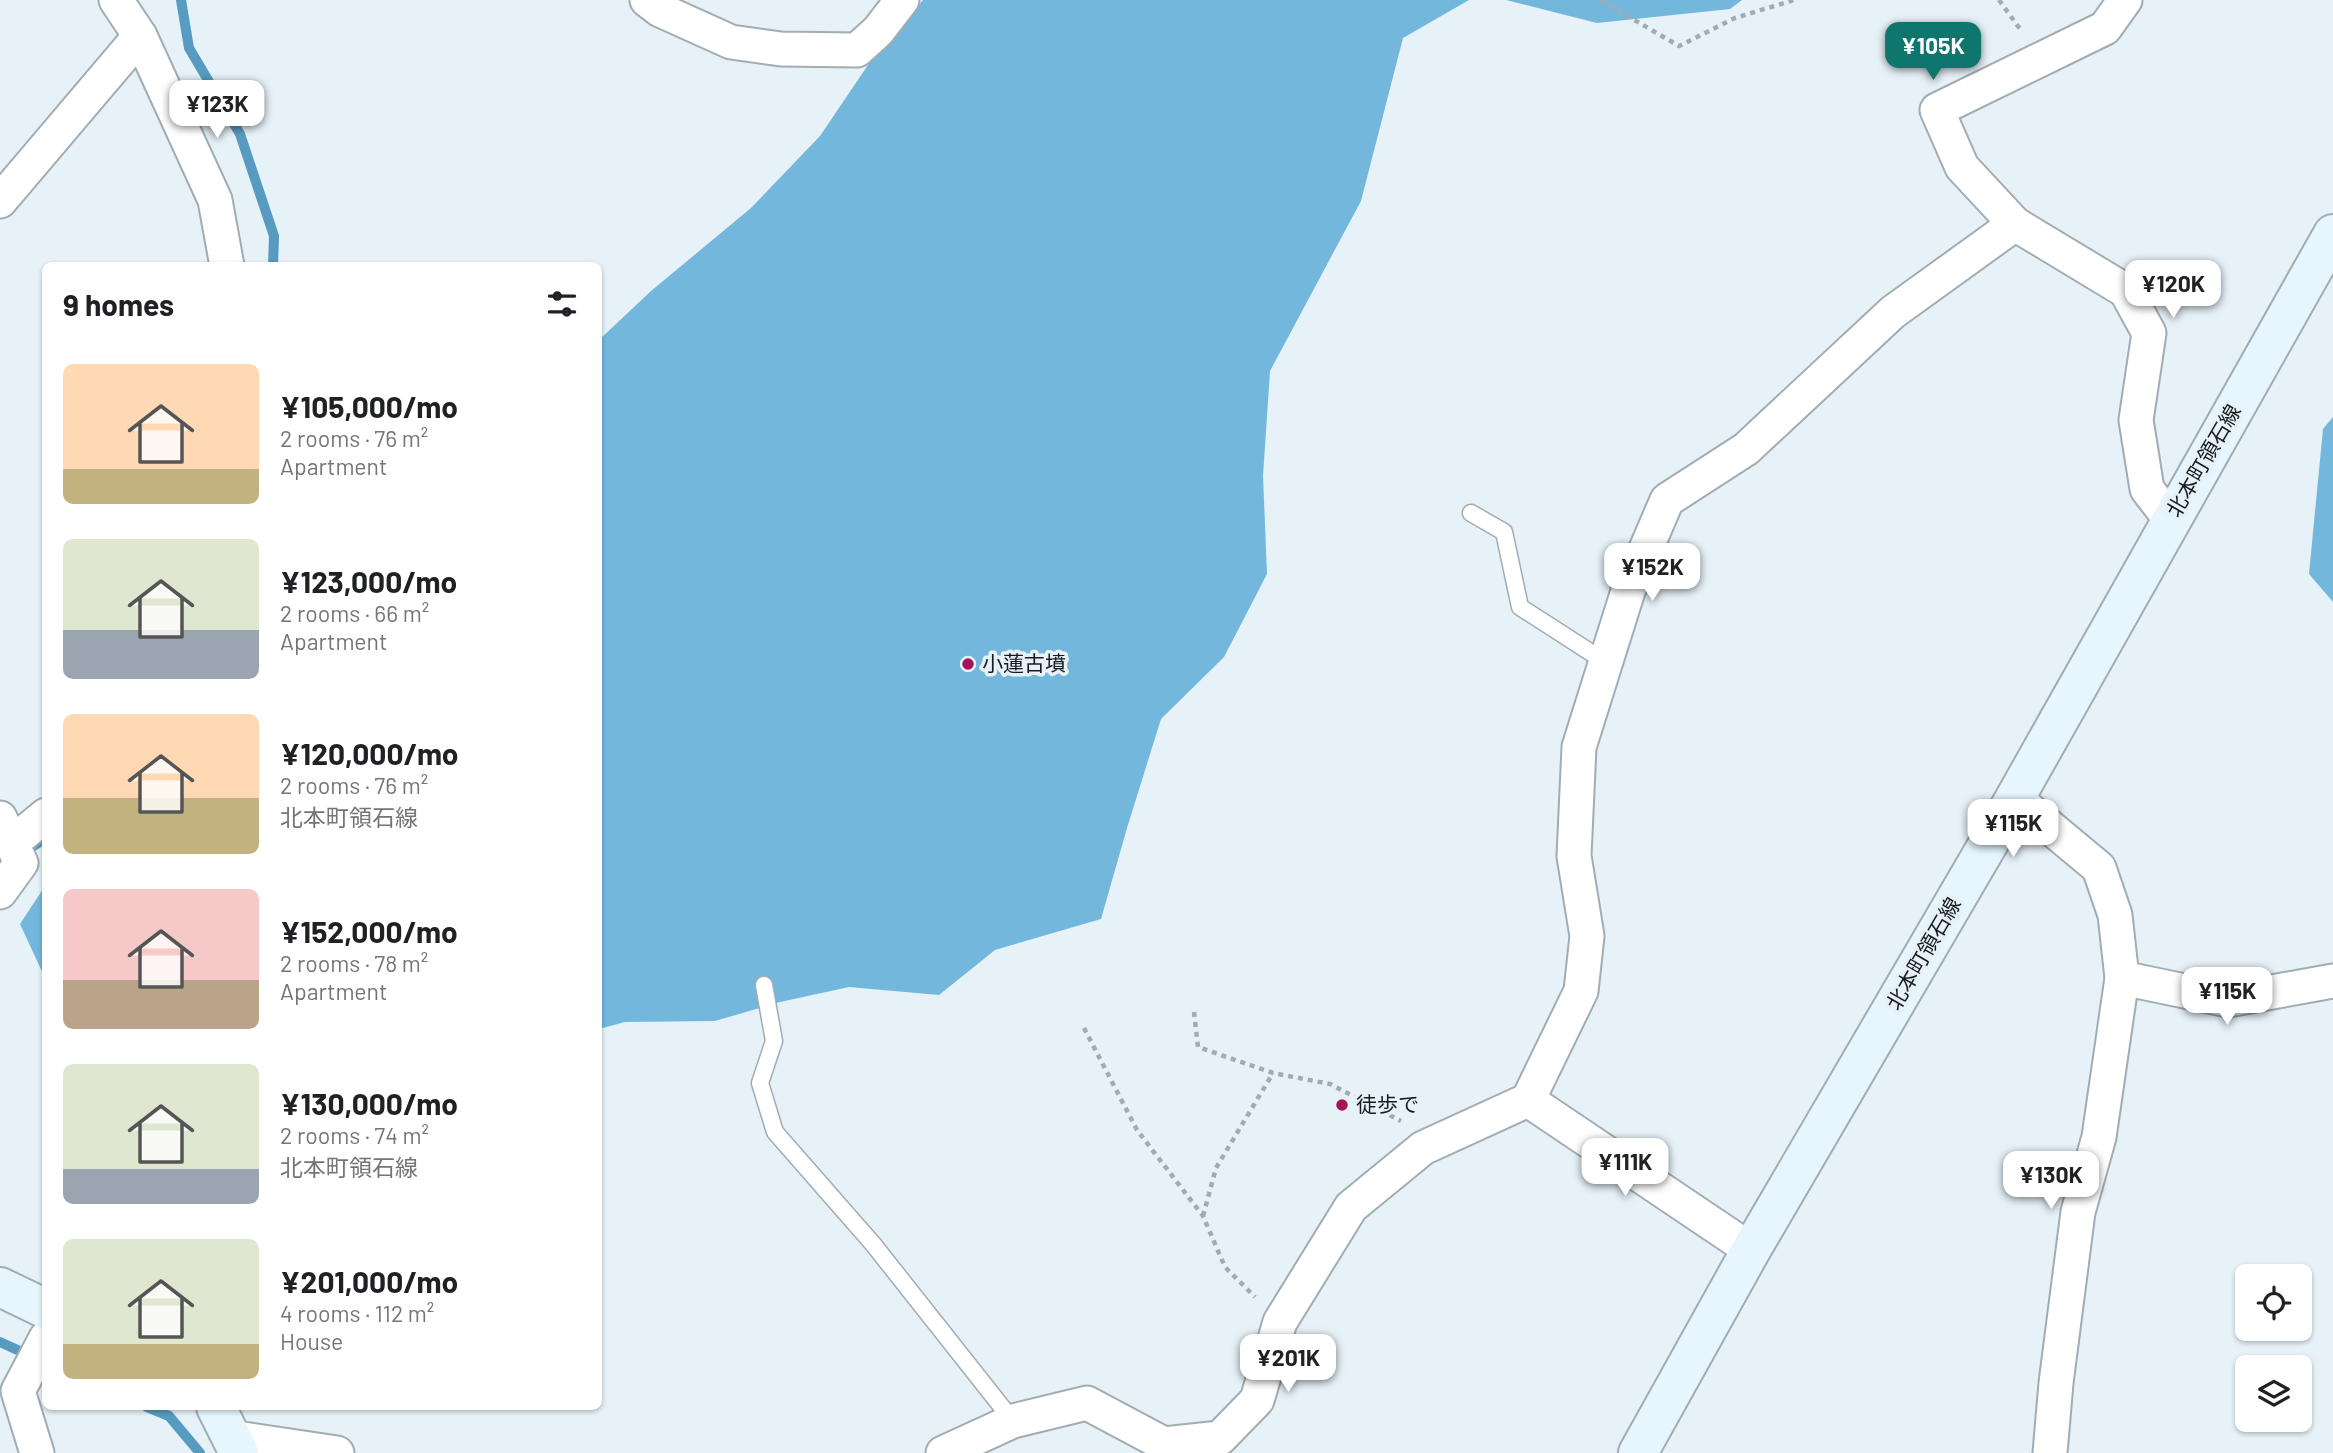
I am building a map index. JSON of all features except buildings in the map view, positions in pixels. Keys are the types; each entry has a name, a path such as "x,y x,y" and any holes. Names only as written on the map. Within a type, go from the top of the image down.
{"main road":[{"name":"北本町領石線","path":"1638,1453 1751,1250 2015,798 2333,234"},
{"path":"0,1287 42,1329"}],"street":[{"path":"116,0 140,36 215,200 227,262"},
{"path":"647,0 660,10 731,42 781,50 857,50 878,31 902,0"},
{"path":"2125,0 2105,28 1937,110 1962,167 2015,224 2126,291 2149,333 2136,420 2147,489 2170,519"},
{"path":"0,201 140,36"},
{"path":"943,1453 1013,1422 1087,1403 1164,1444 1220,1438 1258,1400 1280,1322 1351,1208 1423,1148 1528,1100 1581,991 1587,936 1574,856 1580,747 1628,591 1667,500 1746,449 1893,312 2015,224"},
{"path":"2015,798 2099,869 2115,915 2122,978 2099,1138 2078,1212 2056,1383 2050,1453"},
{"path":"0,892 12,843 42,818"},
{"path":"2122,978 2228,1000 2333,981"},
{"path":"1528,1100 1751,1250"},
{"path":"37,1453 18,1391 42,1336"},
{"path":"228,1432 337,1453"}],"lane":[{"path":"1471,513 1504,532 1520,607 1607,663"},
{"path":"764,985 774,1041 760,1083 775,1132 873,1244 1013,1422"}],"path":[{"path":"1600,0 1679,46 1735,18 1794,0"},
{"path":"1194,1012 1198,1047 1273,1073 1330,1084 1407,1125 1423,1148"},
{"path":"1084,1028 1137,1130 1203,1216 1225,1267 1280,1322"},
{"path":"1203,1216 1216,1168 1273,1073"}],"shaded area":[{"path":"923,0 1469,0 1403,38 1361,201 1270,371 1263,476 1267,574 1224,657 1161,719 1101,919 995,950 939,995 849,987 780,1002 715,1021 625,1022 602,1028 602,337 651,291 751,208 820,136 870,62"},
{"path":"1506,0 1742,0 1730,9 1597,23"},
{"path":"2333,417 2333,602 2309,574 2323,429"},
{"path":"42,891 42,972 20,924"}],"waterway":[{"path":"181,0 189,48 240,134 274,236 273,262"},
{"path":"24,852 42,841"},
{"path":"0,1342 33,1357"},
{"path":"154,1410 169,1416 200,1453"}],"place":[{"name":"小蓮古墳","path":"968,664"},
{"name":"徒歩で","path":"1342,1105"}]}
